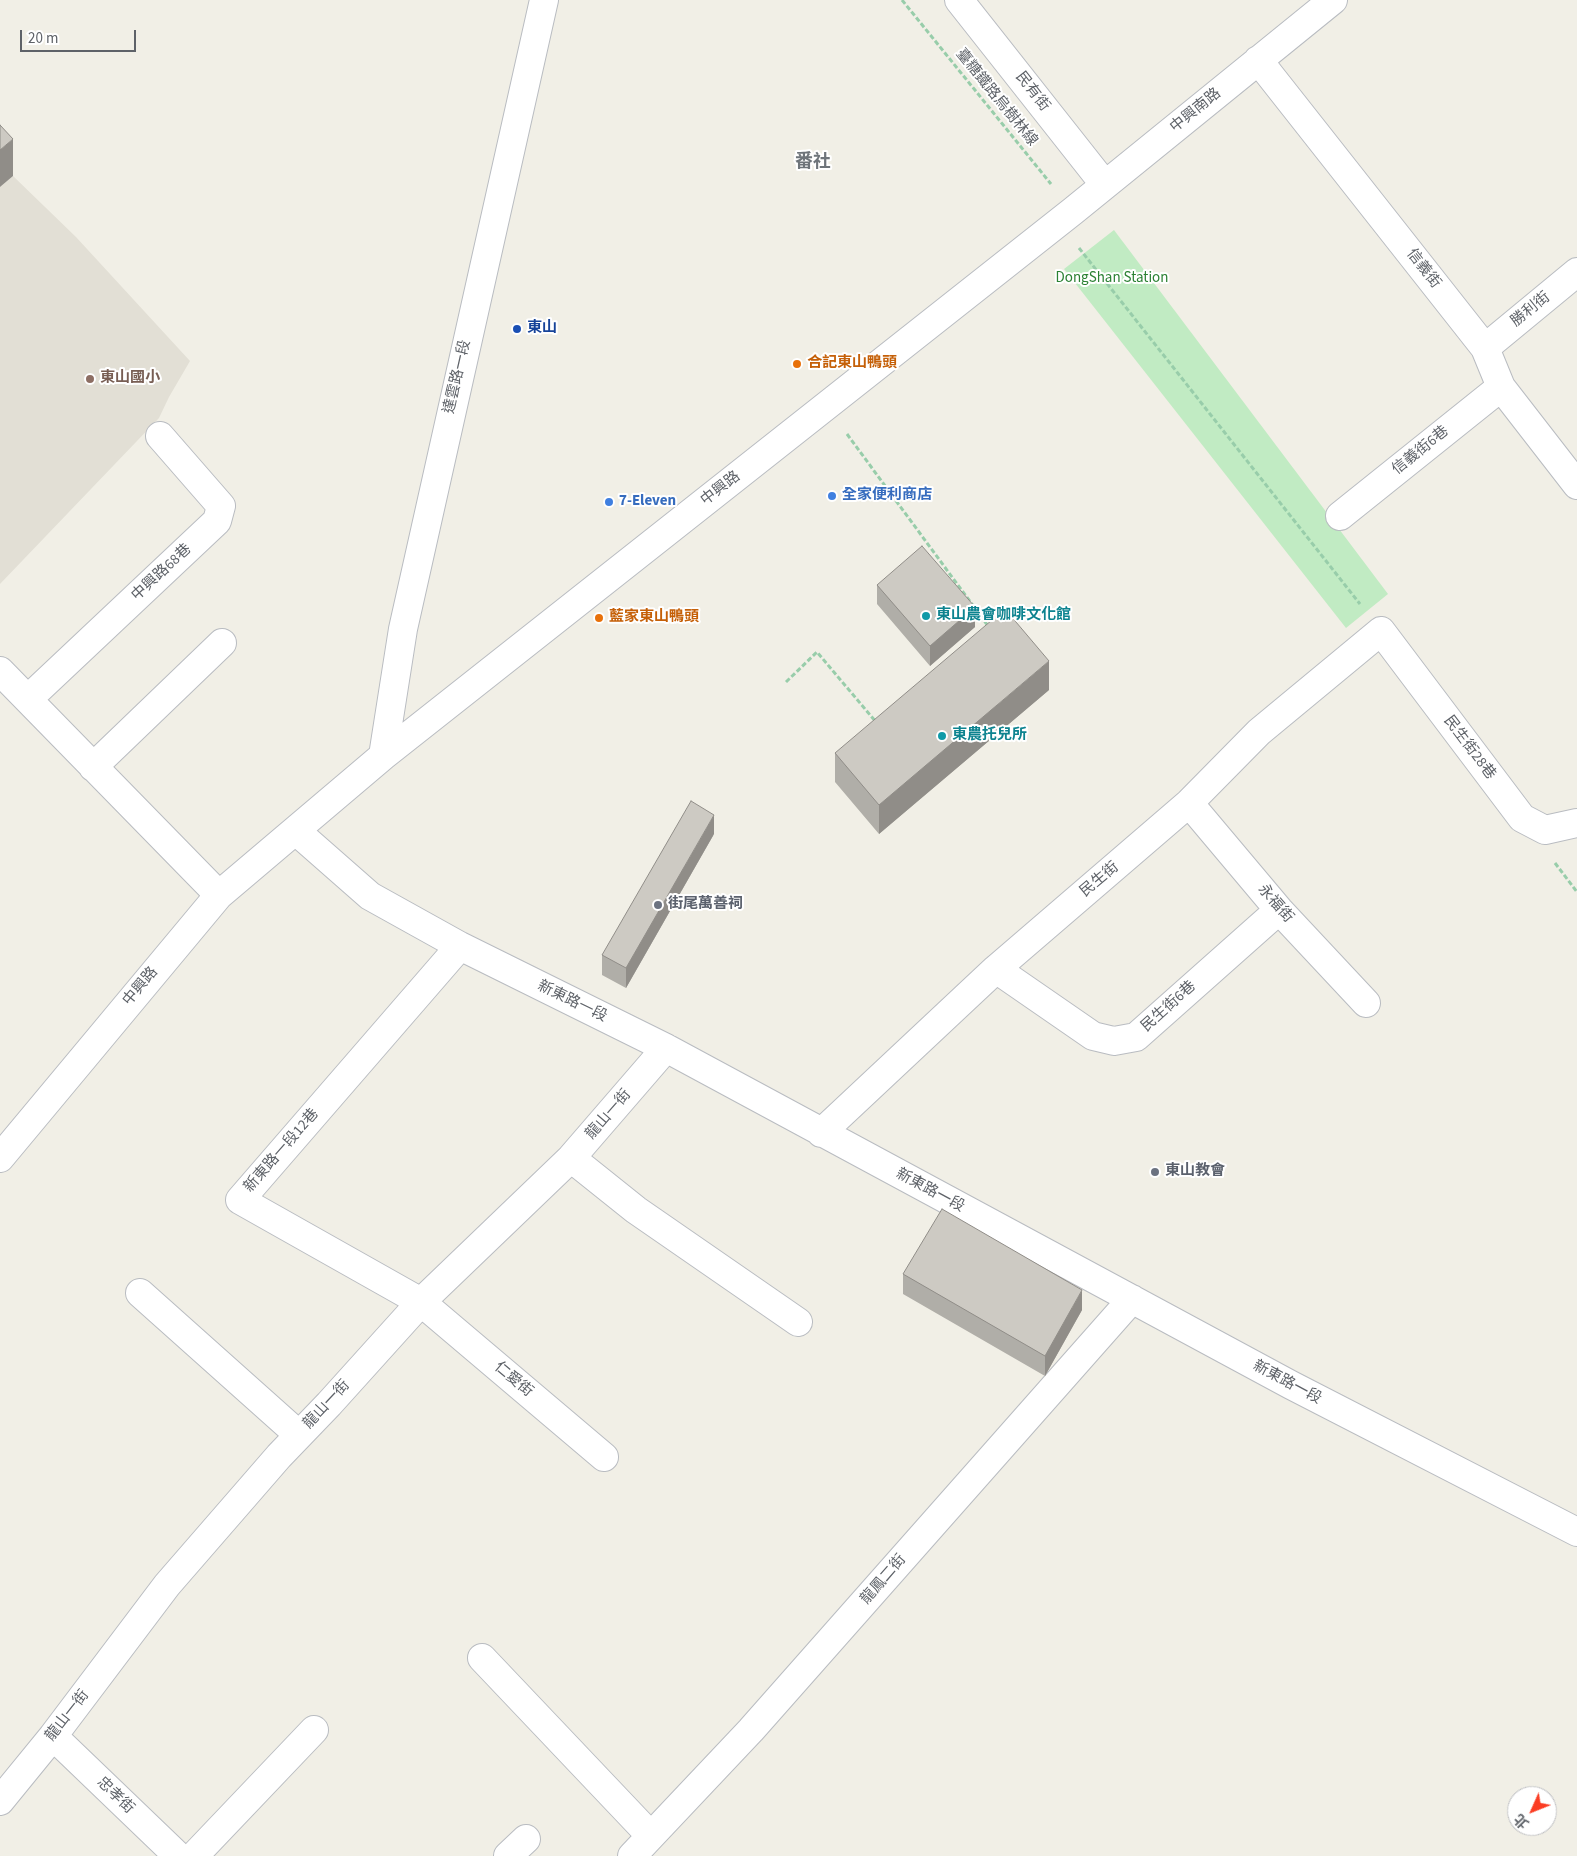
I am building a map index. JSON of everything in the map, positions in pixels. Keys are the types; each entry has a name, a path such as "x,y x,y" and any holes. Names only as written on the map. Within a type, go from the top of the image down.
{"street":[{"name":"達雲路一段","path":"384,756 402,629 544,0"},
{"name":"民有街","path":"959,0 1105,185"},
{"name":"中興南路","path":"1066,216 1333,0"},
{"name":"信義街","path":"1258,60 1485,348 1501,387 1577,485"},
{"name":"中興路","path":"0,1158 219,895 384,756 1066,216"},
{"name":"勝利街","path":"1485,348 1577,272"},
{"name":"信義街6巷","path":"1340,516 1501,387"},
{"name":"中興路68巷","path":"28,700 217,521 221,506 160,436"},
{"name":"民生街","path":"821,1133 996,969 1189,803 1259,732 1381,631"},
{"name":"民生街28巷","path":"1381,631 1522,818 1545,830 1577,822"},
{"path":"93,767 222,643"},
{"path":"0,671 219,895"},
{"name":"永福街","path":"1189,803 1279,910 1366,1003"},
{"name":"新東路一段","path":"296,831 370,896 460,946 666,1048 1291,1385 1577,1532"},
{"name":"民生街6巷","path":"996,969 1093,1036 1114,1040 1136,1037 1279,910"},
{"name":"新東路一段12巷","path":"421,1302 240,1200 460,946"},
{"name":"龍山一街","path":"4,1786 53,1736 167,1585 299,1435 421,1302 571,1158 666,1048"},
{"path":"571,1158 636,1210 798,1322"},
{"path":"140,1293 299,1435"},
{"name":"龍鳳二街","path":"632,1856 752,1730 1132,1299"},
{"name":"仁愛街","path":"421,1302 604,1457"},
{"path":"482,1658 650,1835"},
{"path":"194,1856 314,1730"},
{"name":"忠孝街","path":"53,1736 178,1856"}],"path":[{"name":"臺糖鐵路烏樹林線","path":"902,0 1381,631"},
{"path":"826,405 993,632"},
{"path":"786,682 817,652 880,728"}],"shaded area":[{"name":"東山國小","path":"13,176 76,237 190,361 159,418 0,584 0,187"}],"green space":[{"name":"DongShan Station","path":"1114,230 1388,594 1346,628 1064,269"}],"building":[{"path":"0,125 13,139 0,150"},
{"name":"東山農會咖啡文化館","path":"922,546 975,607 930,646 877,585"},
{"name":"東農托兒所","path":"1005,609 1049,661 879,805 835,753"},
{"path":"691,801 714,815 626,968 602,955"},
{"path":"942,1209 1082,1290 1045,1356 903,1274"}],"place":[{"name":"東山","path":"517,329"},
{"name":"合記東山鴨頭","path":"797,364"},
{"name":"東山國小","path":"90,379"},
{"name":"全家便利商店","path":"832,496"},
{"name":"7-Eleven","path":"609,502"},
{"name":"東山農會咖啡文化館","path":"926,616"},
{"name":"藍家東山鴨頭","path":"599,618"},
{"name":"東農托兒所","path":"942,736"},
{"name":"街尾萬善祠","path":"658,905"},
{"name":"東山教會","path":"1155,1172"}],"district":[{"name":"番社","path":"813,163"}]}
